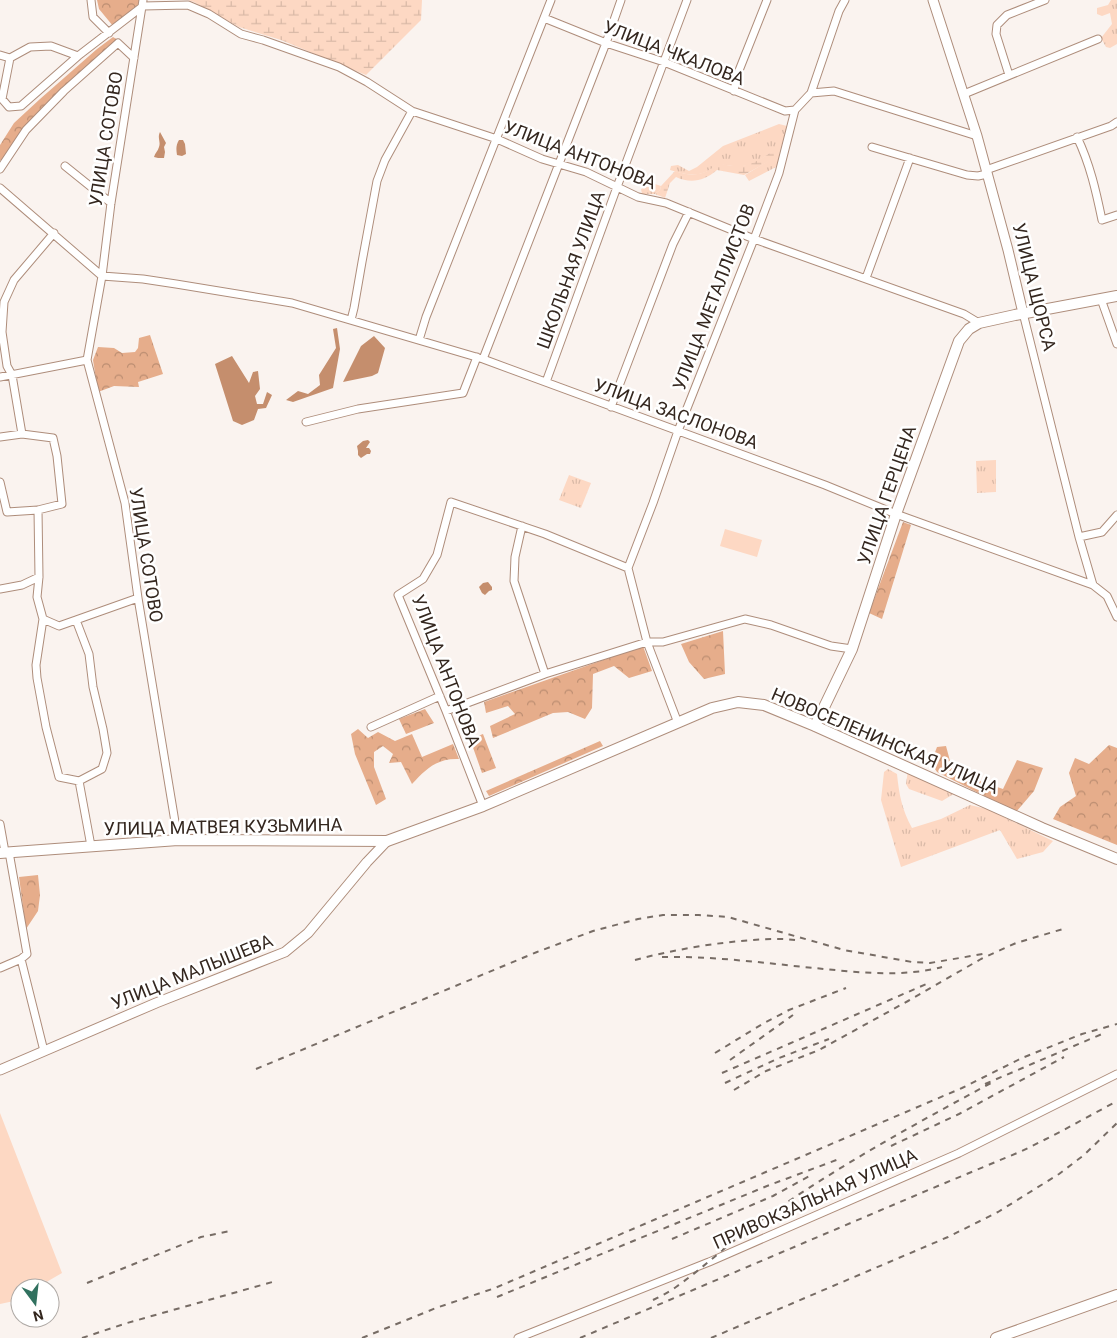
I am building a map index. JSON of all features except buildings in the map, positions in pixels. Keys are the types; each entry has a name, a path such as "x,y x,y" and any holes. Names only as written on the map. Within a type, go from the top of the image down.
{"main road":[{"name":"УЛИЦА ГЕРЦЕНА","path":"815,726 852,649 896,514 959,341 969,329 979,323 1117,296"},
{"name":"НОВОСЕЛЕНИНСКАЯ УЛИЦА","path":"387,841 483,806 712,708 738,702 764,705 1042,828 1117,858"},
{"name":"УЛИЦА МАТВЕЯ КУЗЬМИНА","path":"4,853 178,840 387,841"},
{"path":"996,1338 1117,1295"}],"street":[{"path":"91,0 93,17 109,33"},
{"path":"419,340 426,317 551,0"},
{"path":"306,422 358,410 463,393 480,358 559,164 621,0"},
{"name":"ШКОЛЬНАЯ УЛИЦА","path":"546,382 687,0"},
{"path":"734,91 738,73 767,0"},
{"name":"УЛИЦА МЕТАЛЛИСТОВ","path":"628,568 678,432 754,239 778,173 795,110 811,93 839,12 845,0"},
{"name":"УЛИЦА ЩОРСА","path":"933,0 987,172 1092,585"},
{"path":"1009,75 996,34 997,25 1007,15 1045,0"},
{"path":"10,58 2,99 9,107 21,106 143,3"},
{"name":"УЛИЦА АНТОНОВА","path":"143,3 188,5 241,34 339,67 367,82 412,111 497,139 542,159 586,172 638,197 666,203 754,239 964,314 979,323"},
{"name":"УЛИЦА СОТОВО","path":"143,3 111,203 102,276 87,360 125,503 138,598 178,840"},
{"name":"УЛИЦА ЧКАЛОВА","path":"544,18 606,43 664,62 786,111 795,110"},
{"path":"964,94 1098,39"},
{"path":"0,169 26,130 64,91 118,44 134,58"},
{"path":"0,55 10,58 30,47 51,46 78,56"},
{"path":"811,93 834,91 977,136"},
{"path":"351,320 377,181 385,160 412,111"},
{"path":"872,147 966,175 978,176 1111,126 1117,122"},
{"path":"1078,137 1086,155 1102,220 1117,215"},
{"path":"866,278 910,158"},
{"path":"65,166 111,203"},
{"path":"0,188 102,276"},
{"path":"611,406 672,244 689,212"},
{"path":"22,434 12,375 7,366 2,332 4,302 14,280 54,233"},
{"name":"УЛИЦА ЗАСЛОНОВА","path":"102,276 143,279 292,303 480,358 825,485 896,514 1092,585 1107,596 1117,617"},
{"path":"1101,299 1117,344"},
{"path":"0,377 87,360"},
{"path":"0,437 22,434 53,438 58,456 62,504 38,510 7,512 0,482"},
{"name":"УЛИЦА АНТОНОВА","path":"483,806 398,595 423,579 437,555 451,502 522,526"},
{"path":"38,510 39,577 37,598 44,619 36,665 46,728 59,777 79,781 102,770 107,753 99,708 93,688 89,654 76,620"},
{"path":"1079,537 1102,532 1117,515"},
{"path":"545,674 514,581 515,557 522,526 628,568 647,642 678,723"},
{"path":"0,589 22,585 39,577"},
{"path":"44,619 59,626 138,598"},
{"path":"446,711 545,674 647,642 663,642 745,619 771,625 831,646 852,649"},
{"path":"371,727 440,696"},
{"path":"79,781 91,846"},
{"path":"0,824 4,853 27,954 21,959 0,968"},
{"name":"УЛИЦА МАЛЫШЕВА","path":"0,1070 285,952 308,934 367,862 387,841"},
{"path":"21,959 44,1051"},
{"name":"ПРИВОКЗАЛЬНАЯ УЛИЦА","path":"518,1338 709,1262 959,1153 1117,1074"}],"green space":[{"path":"97,0 141,0 140,5 113,26 99,9"},
{"path":"188,0 422,0 421,20 366,75 281,40 239,27"},
{"path":"1111,0 1117,0 1117,44 1110,48 1106,47 1101,38 1112,24 1110,13 1102,16 1097,14 1097,8 1108,5"},
{"path":"113,37 118,40 27,124 17,137 3,162 0,160 0,145 14,123"},
{"path":"779,124 787,126 780,151 770,153 751,165 732,166 718,164 706,172 695,175 670,170 671,166 678,165 689,171 697,167 723,146"},
{"path":"775,150 780,151 778,161 773,159 744,175 717,170 707,177 692,181 676,177 670,183 665,198 655,194 675,171 692,175 708,171 718,163 742,166 754,162"},
{"path":"773,158 778,161 778,166 749,181 745,175"},
{"path":"655,184 661,186 660,190 655,194 642,194 641,189"},
{"path":"150,335 163,374 138,382 139,387 114,386 98,392 93,360 98,347 114,348 122,353 135,352 138,348 139,338"},
{"path":"996,460 996,492 977,493 976,461"},
{"path":"569,475 591,483 581,508 559,500"},
{"path":"903,522 911,525 882,619 869,613"},
{"path":"725,529 762,540 757,557 720,546"},
{"path":"723,631 725,674 704,679 689,662 681,644"},
{"path":"643,646 652,671 629,678 614,666 593,674 592,708 585,719 568,712 553,713 493,738 490,726 515,714 508,706 486,713 484,702"},
{"path":"425,709 434,723 406,734 399,719"},
{"path":"358,729 368,738 378,732 395,741 412,734 422,757 453,744 459,759 444,760 438,763 412,784 401,762 389,763 393,754 383,746 374,752 374,767 386,799 376,805 355,754 351,734"},
{"path":"483,734 496,768 482,773 470,739"},
{"path":"600,741 603,746 489,796 486,791"},
{"path":"1109,745 1117,748 1117,845 1053,819 1060,807 1076,796 1069,773 1075,758 1089,764"},
{"path":"946,746 953,772 1003,789 1017,760 1043,768 1034,791 1016,812 937,772 931,763 937,747"},
{"path":"888,769 897,774 902,802 912,828 941,819 970,805 987,809 1053,841 1043,852 1017,859 1000,830 901,867 881,800 884,772"},
{"path":"908,770 957,792 942,801 909,789 906,784"},
{"path":"38,875 40,895 38,911 26,929 19,877"},
{"path":"0,1113 62,1273 53,1278 10,1278 10,1302 0,1304"}],"shaded area":[{"path":"160,132 166,143 164,158 154,157 159,148"},
{"path":"179,140 183,140 185,144 186,154 182,156 177,155"},
{"path":"337,328 340,349 333,388 293,402 286,400 298,391 308,394 320,385 319,375 336,348 333,329"},
{"path":"374,336 385,348 378,373 343,382 361,346"},
{"path":"232,356 249,383 253,372 258,371 260,389 255,396 257,404 263,404 267,392 272,395 266,408 258,409 254,420 242,425 233,421 215,364"},
{"path":"368,440 370,442 366,448 369,448 371,451 370,454 361,458 358,455 357,446 363,441"},
{"path":"488,582 492,590 485,595 479,587 483,583"}],"railway":[{"path":"256,1069 537,952 593,931 638,919 663,915 728,917 844,950 912,962 930,963 983,954"},
{"path":"734,1090 766,1071 819,1050 981,959 1016,943 1063,929"},
{"path":"635,960 714,944 765,939 795,940"},
{"path":"662,957 719,959 878,973 911,972 942,967"},
{"path":"722,1073 931,982"},
{"path":"715,1053 789,1010 846,988"},
{"path":"730,1060 793,1015"},
{"path":"362,1338 436,1308 495,1288 962,1088 1022,1058 1082,1034 1117,1024"},
{"path":"985,1084 1102,1034"},
{"path":"725,1083 779,1058 829,1039"},
{"path":"891,1146 959,1114 1064,1057"},
{"path":"653,1300 676,1287 752,1227 818,1182 904,1131 991,1083"},
{"path":"580,1338 1022,1151 1117,1101"},
{"path":"711,1338 948,1237 998,1212 1059,1174 1084,1155 1117,1123"},
{"path":"497,1297 767,1186 839,1159"},
{"path":"672,1239 773,1196 813,1174"},
{"path":"87,1283 201,1237 230,1231"},
{"path":"82,1338 127,1323 276,1281"}]}
